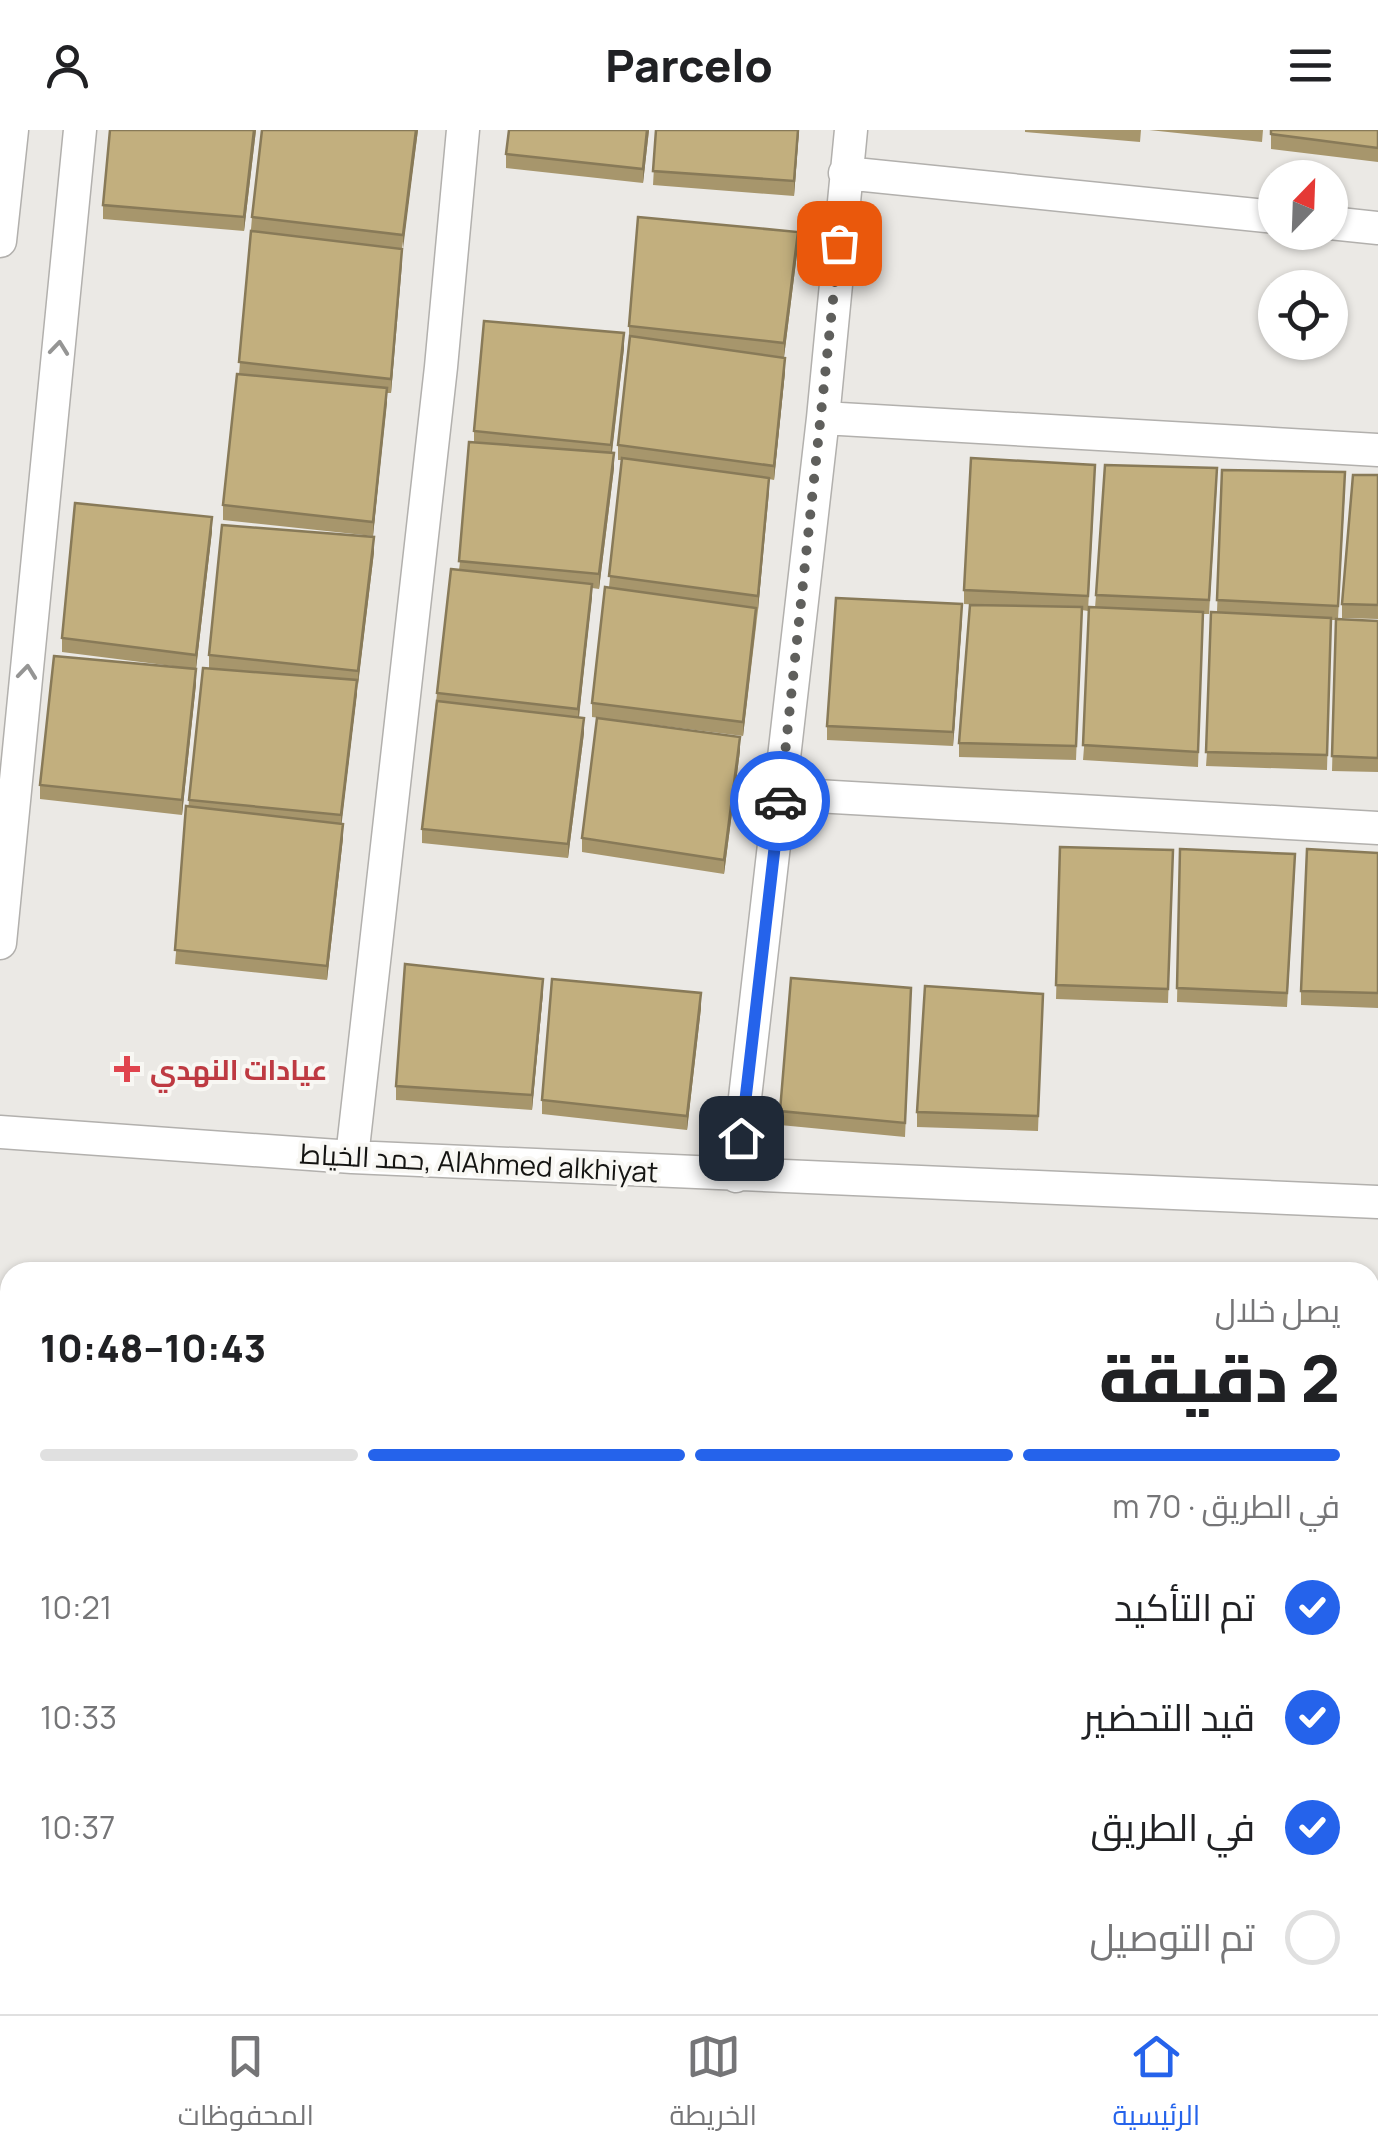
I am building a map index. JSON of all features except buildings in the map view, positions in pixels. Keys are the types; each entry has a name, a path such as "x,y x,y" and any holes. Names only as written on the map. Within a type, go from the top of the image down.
{"street":[{"path":"0,241 12,130"},
{"path":"0,943 11,714 80,130"},
{"path":"352,1157 439,386 463,130"},
{"path":"736,1176 823,418 850,130"},
{"path":"845,173 1258,216"},
{"path":"1348,225 1378,228"},
{"path":"823,418 1378,450"},
{"path":"781,794 1378,828"},
{"name":"حمد الخياط, AlAhmed alkhiyat","path":"0,1132 352,1157 1378,1202"}],"way so far":[{"path":"780,801 839,243"}],"place":[{"name":"عيادات النهدي","path":"127,1069"}],"route":[{"path":"741,1138 780,801"}]}
